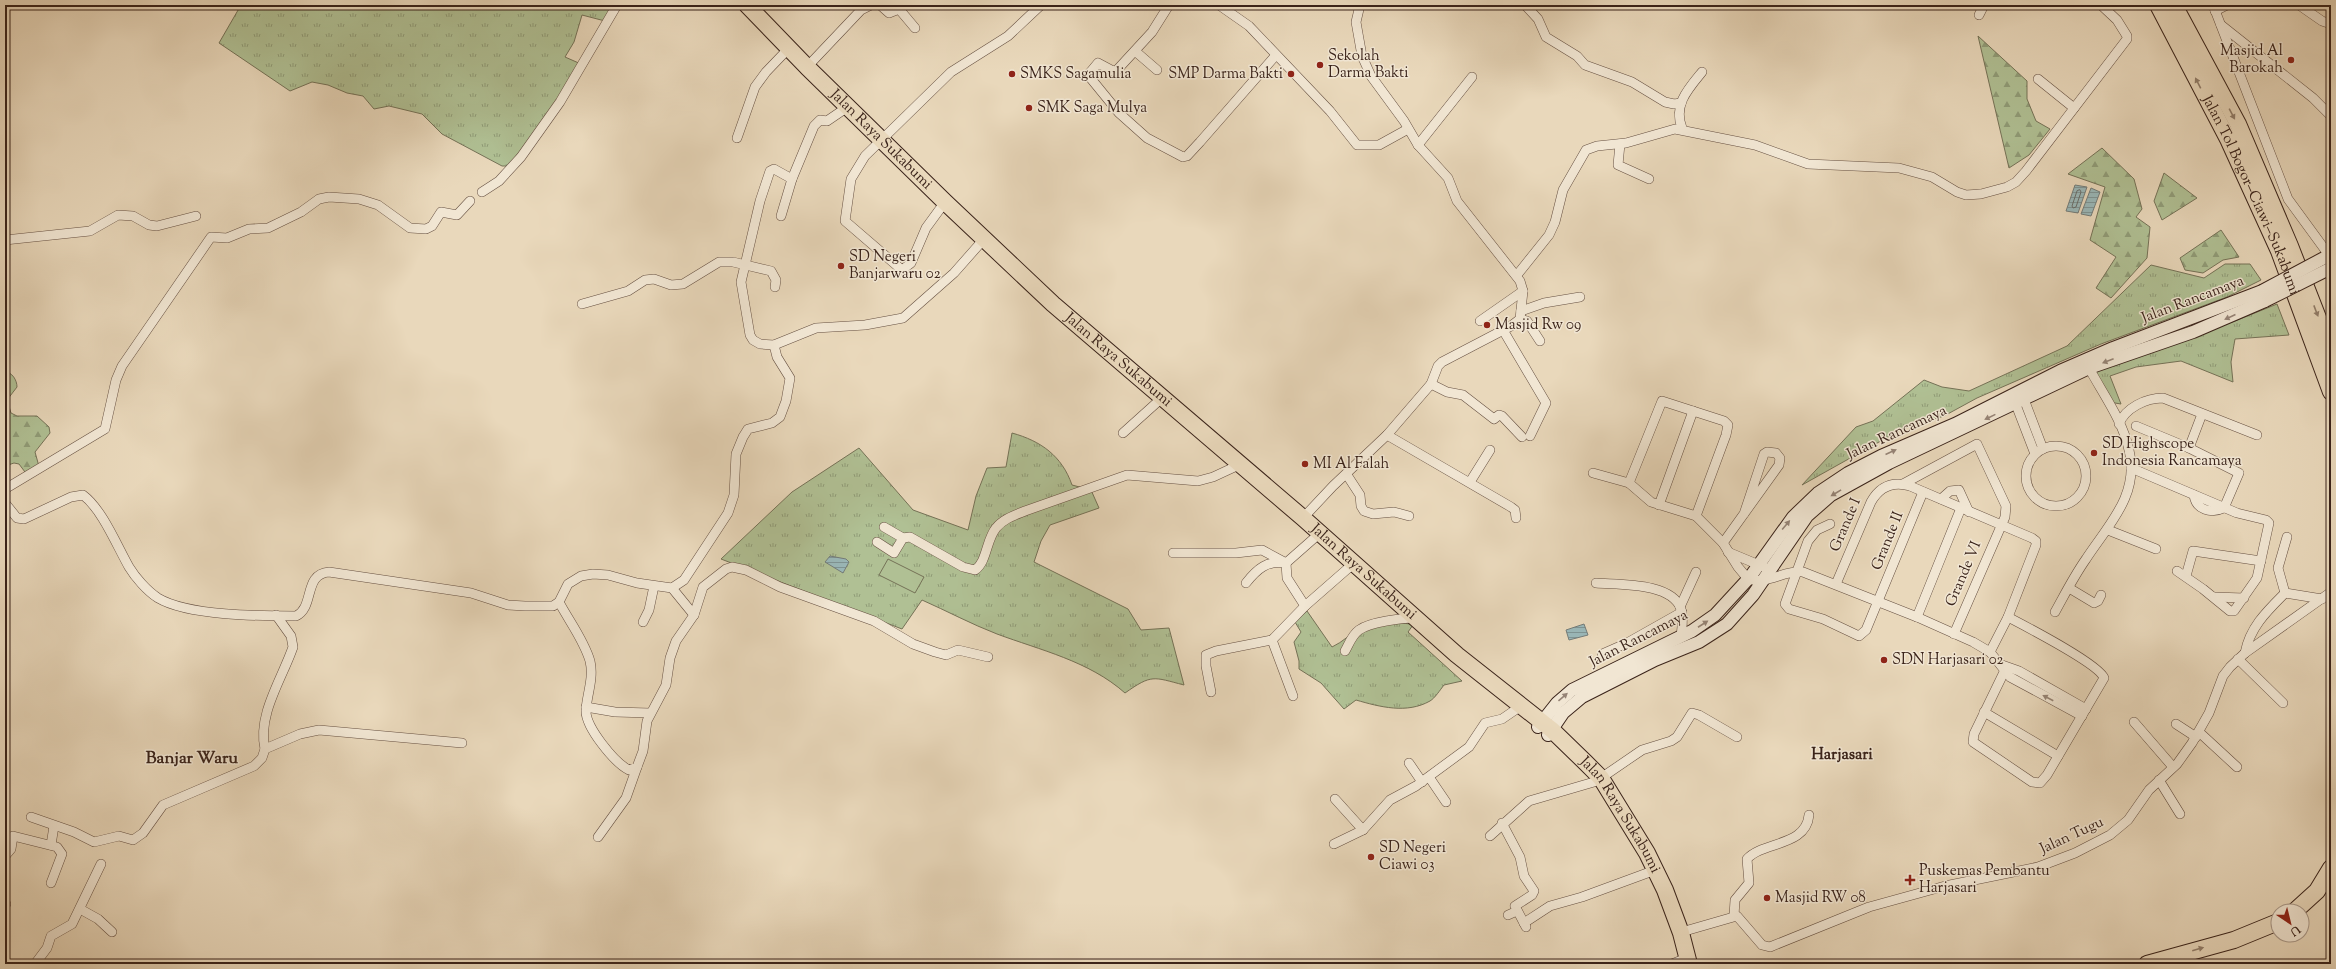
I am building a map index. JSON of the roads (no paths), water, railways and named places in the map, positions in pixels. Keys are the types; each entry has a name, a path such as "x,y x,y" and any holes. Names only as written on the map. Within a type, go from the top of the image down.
{"highway":[{"name":"Jalan Raya Sukabumi","path":"748,5 807,67 882,138 945,202 1053,304 1241,464 1415,618 1545,728 1597,780 1648,853 1665,890 1678,934 1682,962"},
{"name":"Jalan Tol Bogor–Ciawi–Sukabumi","path":"2158,5 2228,139 2318,335"},
{"name":"Jalan Tol Bogor–Ciawi–Sukabumi","path":"2174,5 2238,124 2290,246 2325,354 2331,392"},
{"name":"Jalan Raya Sukabumi","path":"1507,696 1518,708 1545,728"},
{"name":"Jalan Raya Sukabumi","path":"1597,780 1642,854 1678,934"},
{"path":"2304,903 2317,891 2331,868"},
{"path":"2147,964 2234,940 2270,926"}],"street":[{"path":"482,192 506,175 521,157 560,102 617,5"},
{"path":"807,67 861,10 872,5"},
{"path":"880,5 888,13 899,9 915,28"},
{"path":"945,202 928,224 911,263 904,270 900,269 847,225 845,215 850,179 859,164 882,138 951,72 1008,36 1041,5"},
{"path":"1169,5 1152,32 1135,52 1115,71 1100,63 1096,64 1088,73 1089,77 1119,113 1147,138 1185,157 1276,55"},
{"path":"1219,5 1249,26 1330,111 1357,145 1379,145 1408,129"},
{"path":"1360,5 1356,22 1362,56 1371,76 1397,111 1418,145 1448,178 1457,201 1516,275 1523,286 1521,315 1527,321 1540,341"},
{"path":"1524,5 1538,19 1546,37 1577,56 1585,65 1632,82 1665,102 1674,104 1681,102"},
{"path":"1979,16 1984,5"},
{"path":"1516,275 1550,235 1562,190 1585,151 1596,146 1620,144 1682,128 1718,139 1755,145 1808,164 1899,168 1932,177 1957,192 1969,195 1990,192 2016,182 2127,37 2117,20 2101,5"},
{"path":"2227,5 2214,8 2288,199 2328,260"},
{"path":"2299,5 2322,21 2331,24"},
{"path":"2221,26 2313,98 2331,116"},
{"path":"737,138 755,87 766,72 788,48"},
{"path":"1135,52 1157,70"},
{"path":"1682,128 1679,120 1681,102 1702,72"},
{"path":"1418,145 1472,77"},
{"path":"2038,79 2074,108"},
{"path":"781,216 792,179 814,126 820,120 827,121 849,106"},
{"path":"1620,144 1618,165 1649,179"},
{"path":"792,179 774,169 770,171 760,201 741,282 750,335 753,340 760,344 774,345 816,328 865,325 908,316 928,294 959,268 984,239"},
{"path":"5,489 105,429 116,380 122,366 205,243 212,236 227,238 249,229 268,228 295,216 316,200 323,198 348,198 372,202 383,207 405,225 421,229 432,226 440,212 457,215 470,201"},
{"path":"5,240 90,231 118,215 133,216 149,225 156,226 196,216"},
{"name":"Jalan Rancamaya","path":"1545,728 1557,703 1572,690 1681,636 1715,615 1748,579 1786,525 1826,486 1869,462 2018,397 2089,368 2193,332 2264,296 2328,260"},
{"path":"582,304 628,291 646,280 654,279 667,284 677,285 688,282 719,262 746,264 771,271 776,280 776,287"},
{"path":"1480,321 1523,291"},
{"name":"Jalan Rancamaya","path":"1545,728 1582,697 1648,663 1699,642 1718,630 1742,609 1763,582 1774,574 1807,516 1831,495 1889,463 2113,348 2264,296"},
{"path":"1303,518 1333,486 1347,475 1387,435 1431,384 1438,366 1442,362 1503,330 1521,315 1544,303 1580,297"},
{"path":"1431,384 1447,392 1463,395 1494,419 1502,416 1526,436 1546,403 1503,330"},
{"path":"5,503 17,518 24,519 77,495 83,495 110,532 130,569 159,598 182,606 213,612 276,615 299,614 304,609 314,580 320,574 329,572 471,594 508,605 550,606 558,602 568,584 581,576 593,574 608,575 654,586 672,588 684,580 728,513 734,495 736,454 746,432 751,428 776,421 782,413 790,378 777,357 774,345"},
{"path":"2055,612 2086,559 2108,530 2128,494 2131,468 2129,450 2119,424 2089,368"},
{"path":"1123,433 1163,397"},
{"path":"2018,397 2039,452"},
{"path":"2119,424 2129,410 2140,404 2159,398 2174,401 2202,414 2257,435"},
{"path":"1629,483 1660,403 1665,401 1724,420 1728,428 1696,516"},
{"path":"1659,505 1693,411"},
{"path":"2189,448 2202,414"},
{"path":"2136,426 2189,448 2238,471 2238,478 2224,508"},
{"path":"1387,435 1516,510 1516,518"},
{"name":"Grande I","path":"1836,584 1874,496 1890,484 1904,484 1977,444"},
{"name":"Grande VI","path":"1954,634 2000,525 2005,517 2006,506 1977,444"},
{"path":"2051,446 2065,448 2078,455 2083,463 2085,482 2082,491 2068,504 2049,506 2033,496 2028,488 2026,474 2029,461 2039,452 2051,446"},
{"path":"1470,482 1490,450"},
{"path":"1723,543 1744,514 1779,465 1780,458 1776,453 1767,452 1764,454 1744,514"},
{"path":"884,527 903,538 912,538 963,567 975,570 983,560 996,528 1009,518 1025,511 1127,475 1198,481 1213,477 1241,464"},
{"path":"2131,468 2224,508 2242,515 2266,520 2269,523 2257,578 2244,598 2232,611 2186,576 2177,571"},
{"path":"1592,473 1629,483 1646,500 1696,516 1723,543 1748,579 1763,582"},
{"path":"1347,475 1360,495 1361,506 1364,511 1373,514 1394,512 1409,516"},
{"path":"1904,484 2032,538 2037,543 2008,617 1990,652"},
{"path":"1917,617 1965,510 1959,490 1950,491 1941,499"},
{"name":"Grande II","path":"1796,572 1785,604 1787,608 1823,619 1856,636 1865,632 1923,492"},
{"path":"1796,572 1811,536 1817,530 1830,524"},
{"path":"2108,530 2156,549"},
{"path":"1246,583 1261,567 1278,562 1286,563 1320,533"},
{"path":"2285,593 2278,568 2287,537"},
{"path":"876,542 894,553 903,538"},
{"path":"1174,553 1236,553 1262,550 1286,563"},
{"path":"2186,576 2193,551 2261,561"},
{"path":"1728,552 1760,563 1774,574 1796,572 1808,574 1917,617 1990,652 2004,667 2084,712"},
{"path":"1286,563 1287,578 1305,606"},
{"path":"1211,692 1206,666 1208,654 1272,640 1305,606 1353,564"},
{"path":"598,837 626,798 643,751 645,730 650,714 666,685 670,658 676,641 694,615 703,587 726,569 739,568 780,587 874,621 895,634 928,650 944,655 958,650 988,656"},
{"path":"1681,636 1681,609 1696,572"},
{"path":"1596,583 1659,590 1670,594 1681,609"},
{"path":"643,622 649,610 654,586"},
{"path":"672,588 694,615"},
{"path":"2069,588 2094,603 2098,601 2101,595"},
{"path":"2285,593 2326,596"},
{"path":"2245,652 2248,641 2257,624 2285,593"},
{"name":"Jalan Tugu","path":"1734,916 1740,919 1762,945 1770,947 1869,907 1945,886 2038,867 2075,853 2116,830 2128,820 2159,780 2173,768 2198,735 2223,676 2238,659 2245,652 2326,596"},
{"path":"2214,598 2244,598"},
{"path":"558,602 590,660 591,675 586,707 590,725 609,751 626,768 630,770 637,767"},
{"path":"1602,654 1627,643 1681,609"},
{"path":"31,817 74,832 94,842 119,836 133,840 143,833 163,805 254,766 262,758 265,749 263,740 264,724 293,647 291,636 276,615"},
{"path":"2004,667 1974,734 1973,742 2035,783 2040,783 2044,779 2103,682 2103,674 2088,663 2008,617"},
{"path":"1345,651 1355,634 1362,628 1400,618 1415,618"},
{"path":"1272,640 1293,696"},
{"path":"2238,659 2283,702"},
{"path":"586,707 615,712 650,714"},
{"path":"1334,844 1363,830 1383,806 1425,780 1469,747 1485,723 1502,719 1518,708"},
{"path":"1984,712 2058,756"},
{"path":"1490,836 1529,801 1597,780 1642,750 1671,741 1677,737 1692,713 1699,715 1736,737"},
{"path":"2134,722 2173,768"},
{"path":"2176,724 2198,735 2238,767"},
{"path":"265,749 300,734 319,730 462,743"},
{"path":"1409,763 1446,802"},
{"path":"2159,780 2180,814"},
{"path":"1335,799 1363,830"},
{"path":"1678,934 1734,916 1735,900 1749,883 1747,859 1799,834 1808,822 1809,815"},
{"path":"1502,824 1520,857 1524,876 1534,891 1532,895 1515,905 1526,925 1550,906 1582,897 1650,872"},
{"path":"51,845 54,826"},
{"path":"5,856 11,849 9,836 51,845 58,848 62,854 50,883"},
{"path":"35,964 47,948 51,936 71,926 101,864"},
{"path":"80,909 98,919 112,932"},
{"path":"1508,915 1517,911"}],"water":[{"path":"2075,185 2087,187 2078,213 2066,211"},
{"path":"2091,188 2100,192 2091,216 2081,214"},
{"path":"830,556 846,559 849,562 843,573 825,562"},
{"path":"1584,624 1588,635 1569,640 1566,630"}],"place":[{"name":"Masjid Al Barokah","path":"2291,60"},
{"name":"Sekolah Darma Bakti","path":"1320,65"},
{"name":"SMKS Sagamulia","path":"1012,74"},
{"name":"SMP Darma Bakti","path":"1291,74"},
{"name":"SMK Saga Mulya","path":"1029,108"},
{"name":"SD Negeri Banjarwaru 02","path":"841,266"},
{"name":"Masjid Rw 09","path":"1487,325"},
{"name":"SD Highscope Indonesia Rancamaya","path":"2094,453"},
{"name":"MI Al Falah","path":"1305,464"},
{"name":"SDN Harjasari 02","path":"1884,660"},
{"name":"SD Negeri Ciawi 03","path":"1371,857"},
{"name":"Puskemas Pembantu Harjasari","path":"1910,880"},
{"name":"Masjid RW 08","path":"1767,898"}],"district":[{"name":"Harjasari","path":"1842,755"},
{"name":"Banjar Waru","path":"192,759"}]}
